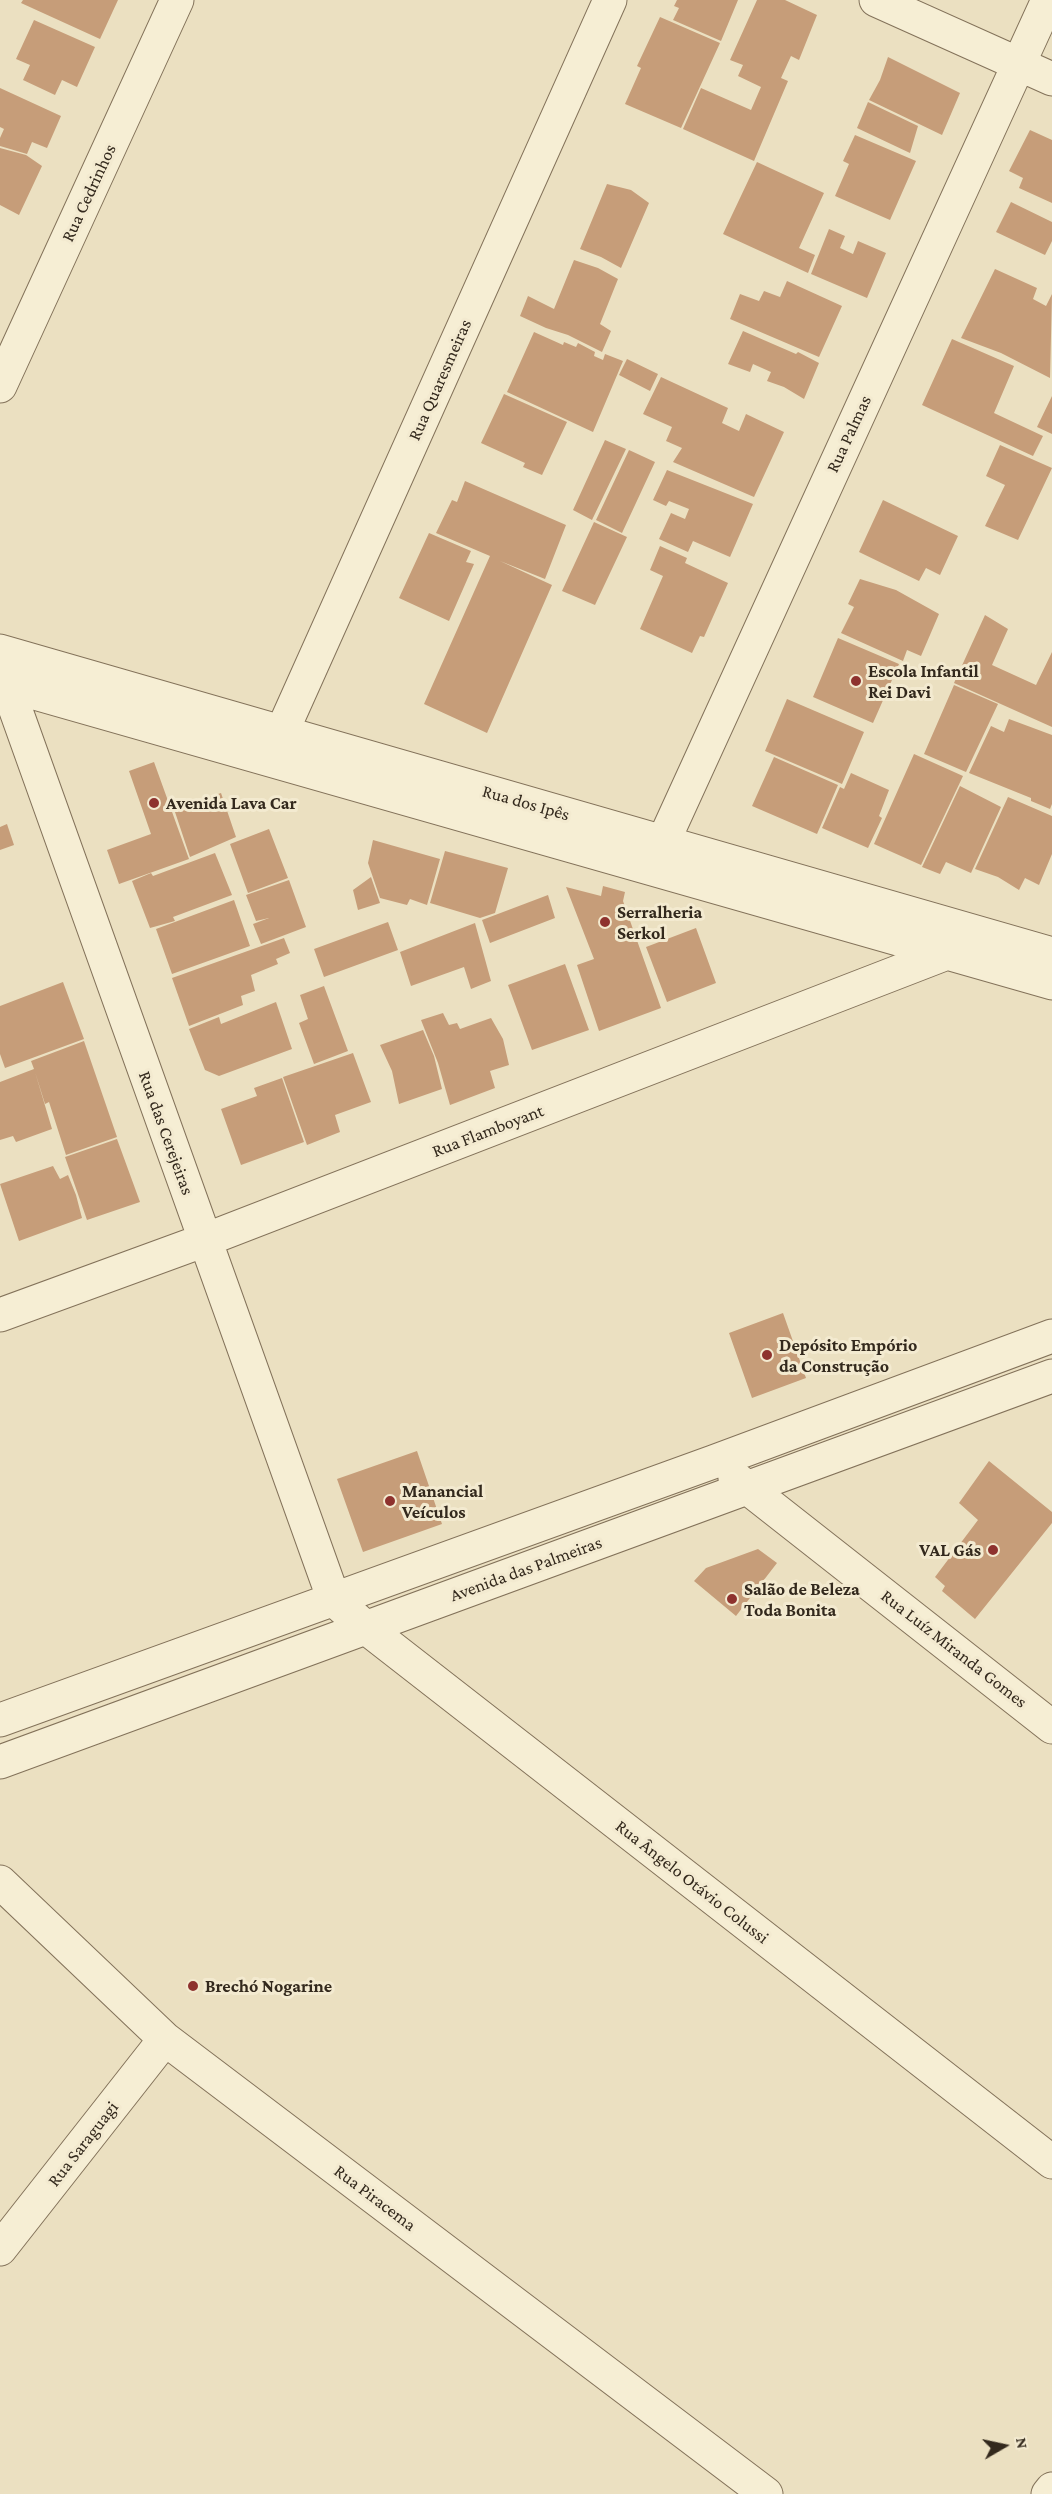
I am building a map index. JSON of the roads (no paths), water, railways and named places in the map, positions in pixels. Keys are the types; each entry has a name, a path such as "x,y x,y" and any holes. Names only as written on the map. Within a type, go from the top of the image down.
{"street":[{"name":"Rua Cedrinhos","path":"0,386 177,0"},
{"name":"Rua Quaresmeiras","path":"275,746 610,0"},
{"path":"876,0 1052,79"},
{"name":"Rua Palmas","path":"657,855 1048,0"},
{"name":"Rua dos Ipês","path":"0,651 275,746"},
{"name":"Rua dos Ipês","path":"2,678 275,746 951,940 1048,962"},
{"name":"Rua das Cerejeiras","path":"2,678 334,1600"},
{"name":"Rua Flamboyant","path":"0,1315 205,1240 951,940"},
{"name":"Avenida das Palmeiras","path":"0,1720 713,1462 1052,1336"},
{"name":"Avenida das Palmeiras","path":"0,1762 1052,1376"},
{"name":"Rua Luíz Miranda Gomes","path":"713,1462 1052,1726"},
{"name":"Rua Ângelo Otávio Colussi","path":"334,1600 365,1628 1052,2162"},
{"name":"Rua Piracema","path":"0,1882 165,2039 766,2494"},
{"name":"Rua Saraguagi","path":"0,2249 165,2039"},
{"path":"1048,2494 1052,2489"}],"place":[{"name":"Escola Infantil Rei Davi","path":"856,681"},
{"name":"Avenida Lava Car","path":"154,803"},
{"name":"Serralheria Serkol","path":"605,922"},
{"name":"Depósito Empório da Construção","path":"767,1355"},
{"name":"Manancial Veículos","path":"390,1501"},
{"name":"VAL Gás","path":"993,1550"},
{"name":"Salão de Beleza Toda Bonita","path":"732,1599"},
{"name":"Brechó Nogarine","path":"193,1986"}]}
